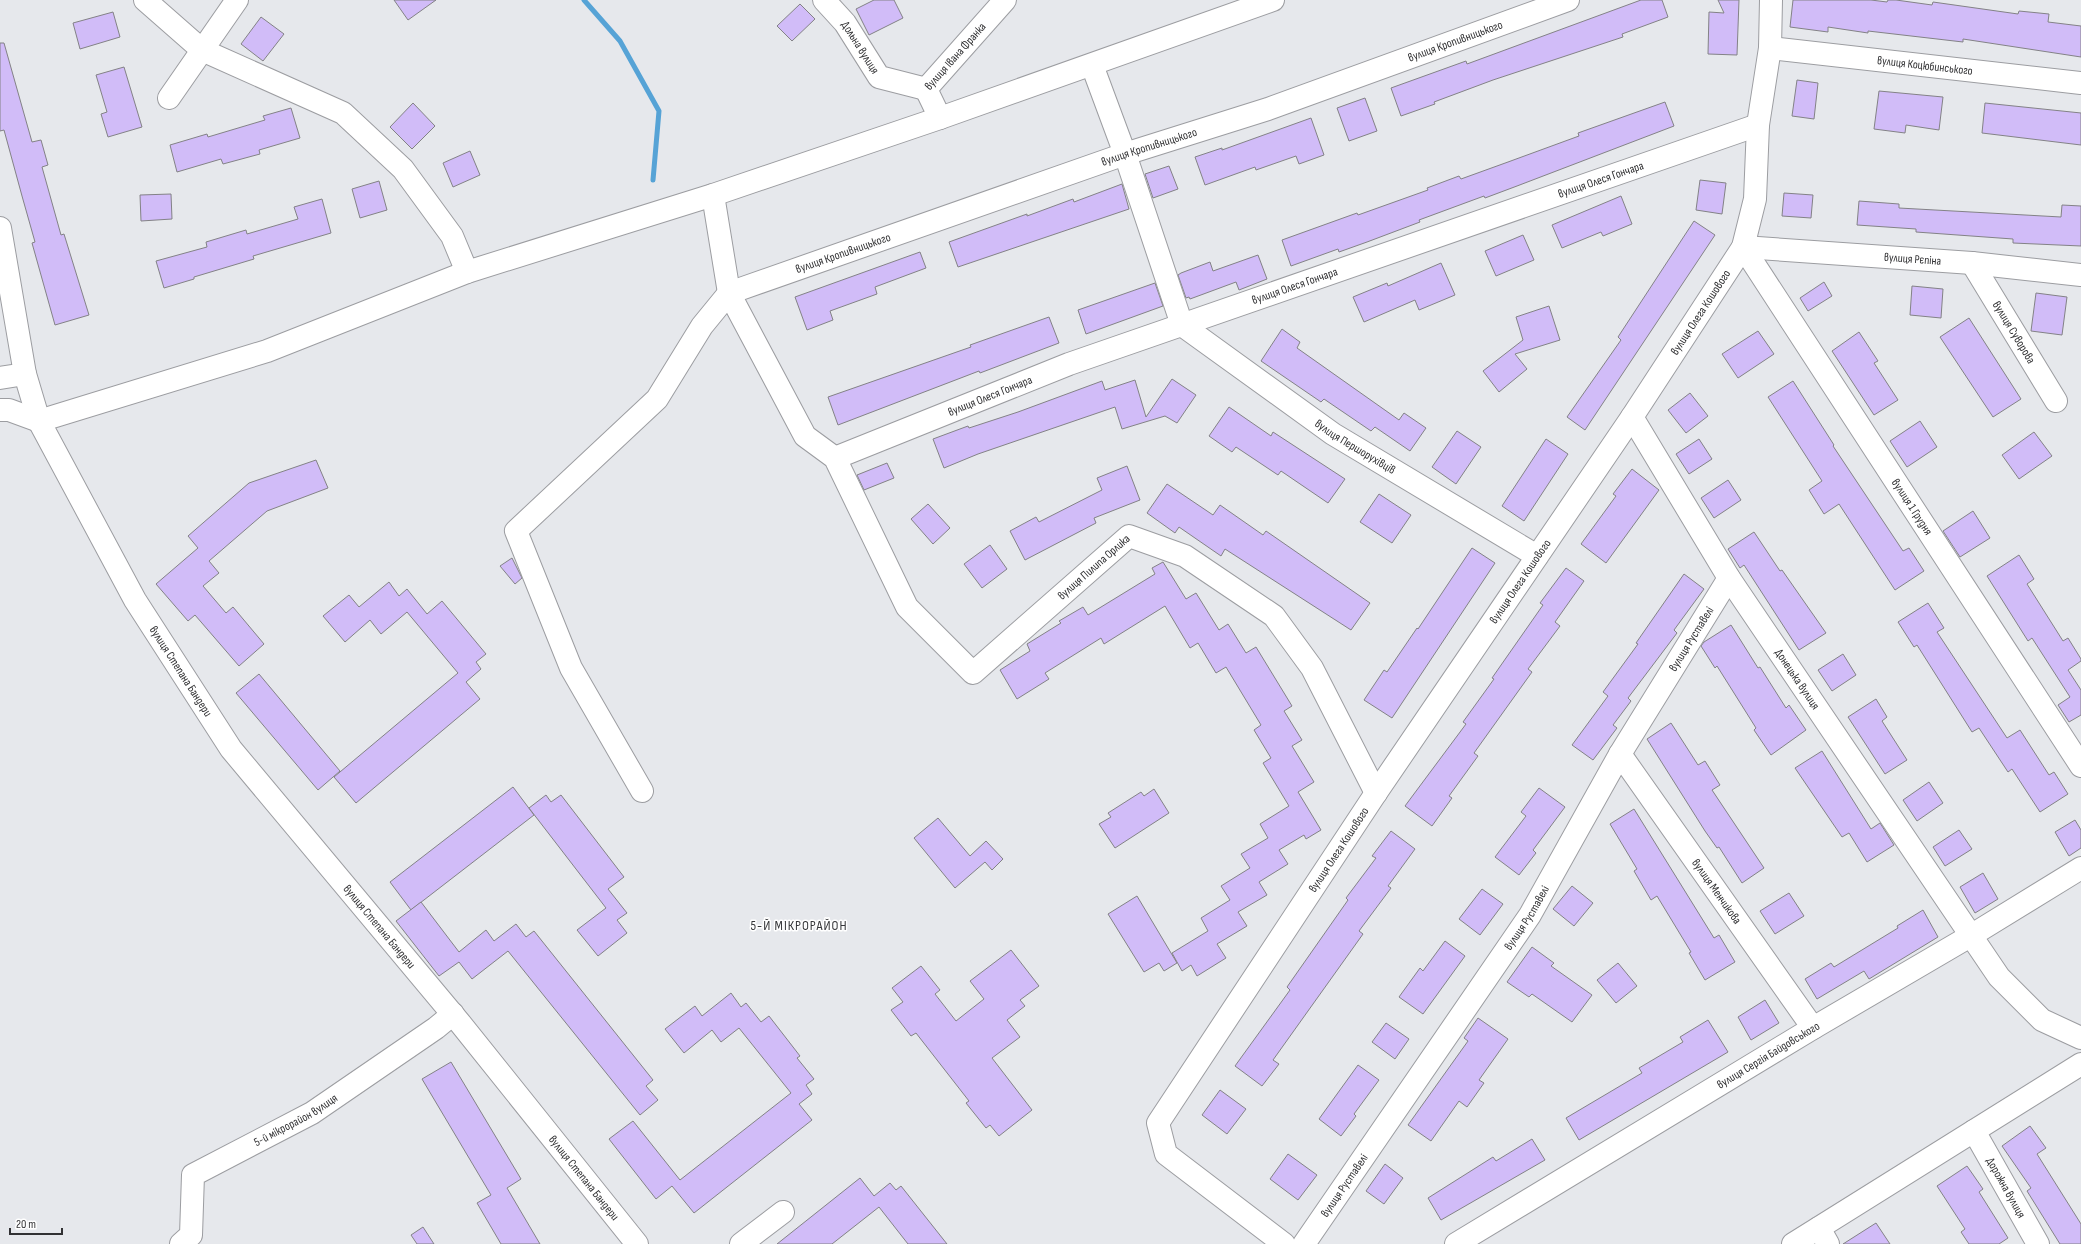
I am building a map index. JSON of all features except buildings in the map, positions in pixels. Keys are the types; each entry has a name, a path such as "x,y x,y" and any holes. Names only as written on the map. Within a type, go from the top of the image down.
{"street":[{"path":"145,0 202,50 343,113 403,169 452,236 467,272"},
{"path":"169,98 237,0"},
{"name":"Дольна вулиця","path":"824,0 845,23 879,76 926,89"},
{"name":"вулиця Івана Франка","path":"940,118 926,89 1005,0"},
{"path":"0,410 9,410 39,421 267,351 467,272 713,195 940,118 1273,0"},
{"name":"вулиця Кропивницького","path":"729,293 1125,154 1268,109 1568,0"},
{"name":"вулиця Олега Кошового","path":"1284,1244 1166,1154 1158,1123 1376,793 1632,417 1743,247 1755,199 1758,125 1770,48 1771,0"},
{"name":"вулиця Коцюбинського","path":"1770,48 2081,83"},
{"path":"1092,65 1125,154 1182,325"},
{"name":"вулиця Олеся Гончара","path":"835,458 1069,364 1758,125"},
{"path":"713,195 729,293 804,436 835,458"},
{"name":"вулиця Степана Бандери","path":"0,228 25,374 39,421 135,600 231,749 453,1014 637,1244"},
{"name":"вулиця Рєпіна","path":"1743,247 1972,263 2081,274"},
{"name":"вулиця 1 Грудня","path":"1743,247 2081,766"},
{"name":"вулиця Суворова","path":"1972,263 2056,401"},
{"path":"642,791 570,668 516,531 657,399 702,326 729,293"},
{"name":"вулиця Першорухівців","path":"1182,325 1333,434 1537,556"},
{"path":"0,378 25,374"},
{"name":"Донецька вулиця","path":"1632,417 1730,578 1999,977 2042,1020 2081,1038"},
{"name":"вулиця Пилипа Орлика","path":"835,458 907,607 973,673 1129,536 1185,556 1274,616 1312,668 1376,793"},
{"name":"вулиця Руставелі","path":"1304,1244 1530,915 1620,754 1730,578"},
{"name":"вулиця Менчикова","path":"1620,754 1813,1028"},
{"name":"вулиця Сергія Байдовського","path":"1456,1244 1813,1028 1972,935 2081,868"},
{"name":"5-й мікрорайон вулиця","path":"181,1244 191,1235 193,1175 312,1113 436,1028 453,1014"},
{"path":"1793,1244 1824,1236 1974,1131 2081,1064"},
{"name":"Дорожна вулиця","path":"1974,1131 2038,1244"},
{"path":"741,1244 783,1212"}],"waterway":[{"path":"584,0 620,41 659,111 653,180"}],"district":[{"name":"5-Й МІКРОРАЙОН","path":"799,925"}]}
